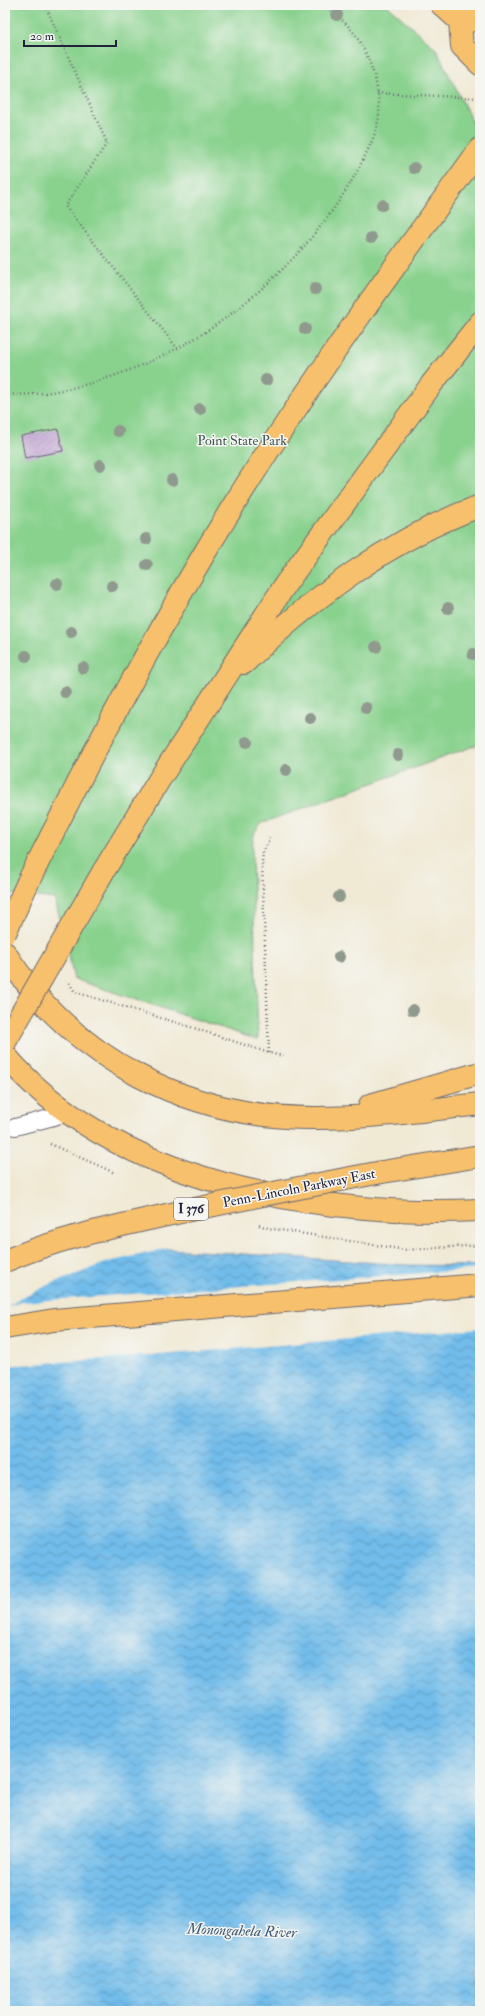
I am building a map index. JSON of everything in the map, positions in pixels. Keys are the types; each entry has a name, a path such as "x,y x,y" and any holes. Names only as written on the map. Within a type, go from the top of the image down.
{"main road":[{"path":"442,5 470,21 462,46 480,64"},
{"path":"5,933 28,882 80,778 192,575 252,476 334,352 480,149"},
{"path":"5,1042 103,872 159,780 287,582 431,385 480,323"},
{"path":"217,689 274,636 364,564 421,531 480,506"},
{"path":"5,952 28,985 54,1014 84,1041 116,1064 152,1084 189,1098 227,1108 269,1115 317,1118 404,1113 480,1104"},
{"path":"5,1055 39,1090 69,1113 105,1136 145,1156 185,1172 300,1200 349,1207 402,1211 480,1210"},
{"path":"317,1118 411,1094 480,1073"},
{"name":"Penn-Lincoln Parkway East","path":"5,1261 49,1243 80,1234 192,1209 382,1172 480,1156"},
{"path":"382,1172 480,1166"},
{"path":"5,1328 54,1320 480,1285"}],"lane":[{"path":"15,1127 69,1113"}],"path":[{"path":"45,5 107,143 65,206 177,349"},
{"path":"5,394 18,395 55,392 135,368 177,349 219,323 262,289 294,258 326,219 352,181 374,140 379,113 373,71 364,50 353,32 341,17 321,5"},
{"path":"377,93 480,98"},
{"path":"268,1053 262,862 263,853 270,838"},
{"path":"67,979 75,992 194,1028 268,1053 283,1056"}],"green space":[{"name":"Point State Park","path":"5,5 387,5 436,49 480,137 480,744 262,823 253,835 252,856 258,1040 74,979 55,899 5,893"}],"water":[{"name":"Monongahela River","path":"5,1238 408,1265 480,1266 480,2011 5,2011"}],"pier":[{"path":"5,1237 174,1247 108,1262 48,1285 5,1307"},
{"path":"480,1269 480,1328 172,1354 5,1366 5,1307 22,1302"}],"building":[{"path":"58,429 63,451 25,458 21,436"}]}
